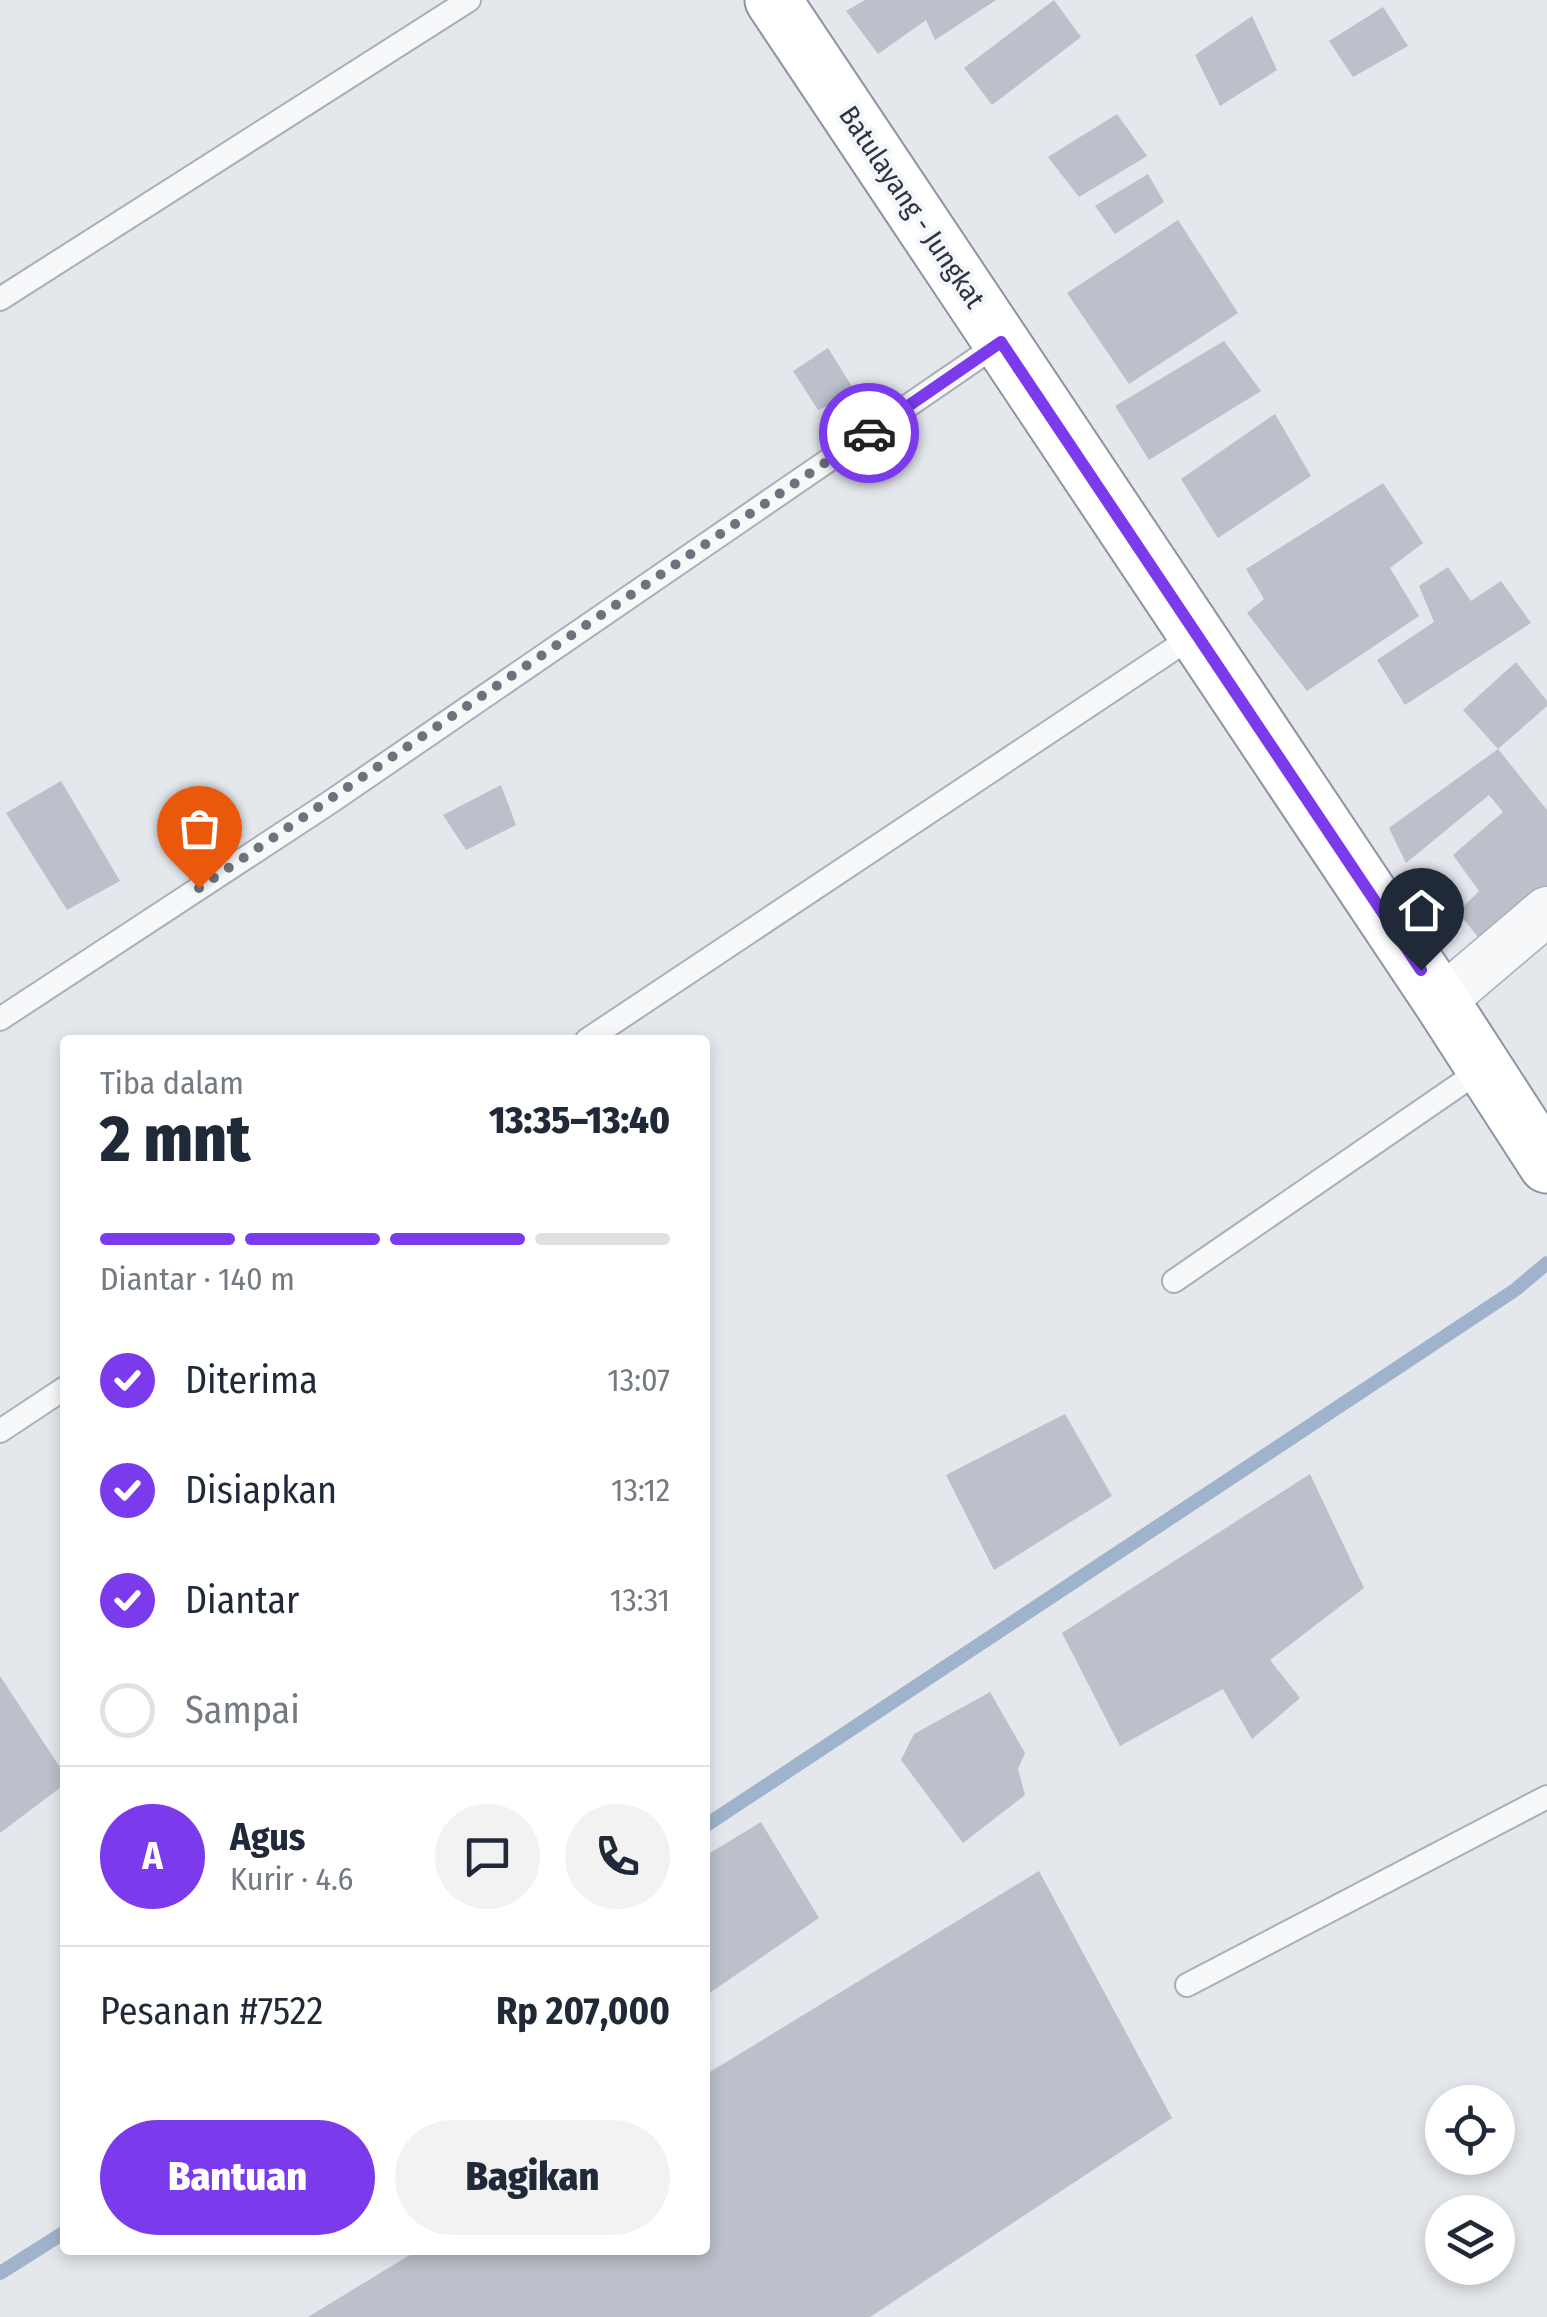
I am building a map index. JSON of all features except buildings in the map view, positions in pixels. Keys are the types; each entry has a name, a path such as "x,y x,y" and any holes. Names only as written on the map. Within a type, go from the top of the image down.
{"highway":[{"name":"Batulayang - Jungkat","path":"773,0 1485,1066 1547,1165"}],"street":[{"path":"1441,1001 1547,911"}],"lane":[{"path":"0,299 469,0"},
{"path":"0,1019 328,803 1001,342"},
{"path":"594,1035 1196,634"},
{"path":"1174,1282 1485,1066"},
{"path":"0,1431 60,1391"},
{"path":"1187,1986 1547,1796"}],"waterway":[{"path":"710,1823 1515,1290 1547,1263"},
{"path":"0,2273 60,2235"}],"way so far":[{"path":"199,888 869,433"}],"route":[{"path":"869,433 1001,342 1421,970"}]}
